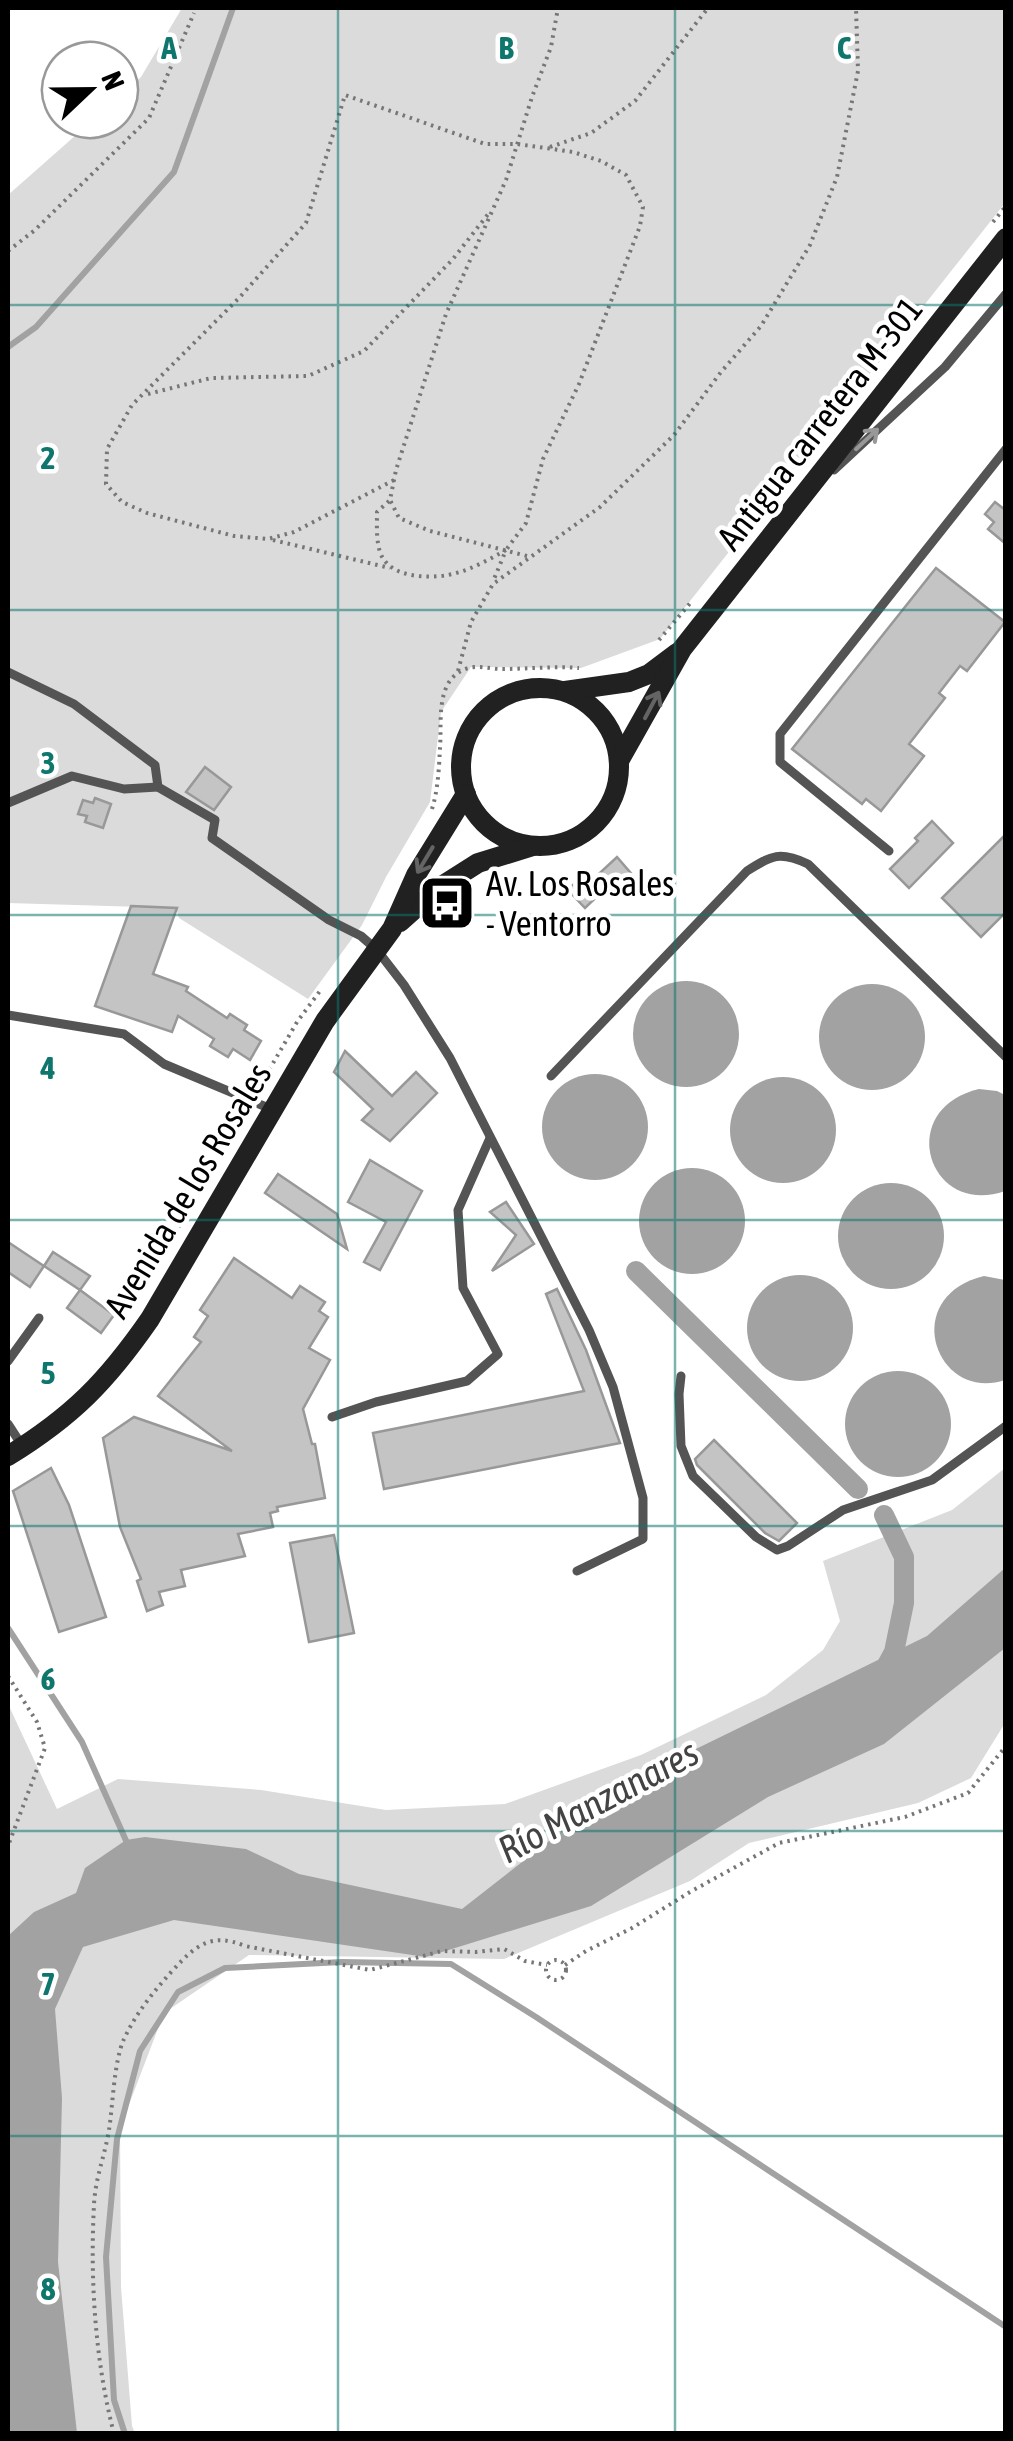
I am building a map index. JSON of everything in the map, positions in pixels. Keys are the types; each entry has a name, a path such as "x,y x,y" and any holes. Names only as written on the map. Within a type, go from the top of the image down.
{"street":[{"name":"Antigua carretera M-301","path":"619,760 682,648 796,506 1000,229"},
{"name":"Antigua carretera M-301","path":"564,691 629,682 649,674 682,648"},
{"path":"540,687 564,691 586,702 614,738 619,760 617,788 606,812 586,831 562,843 535,846 494,830 477,814 466,794 461,770 464,745 475,722 492,704 514,692 540,687"},
{"name":"Avenida de los Rosales","path":"15,1451 60,1421 124,1357 326,1020 392,929 416,875 466,794"},
{"name":"Avenida de los Rosales","path":"392,929 437,889 478,863 535,846"}],"lane":[{"path":"796,506 944,367 1006,294"},
{"path":"889,851 780,762 780,734 1006,449"},
{"path":"8,672 74,704 155,765 158,786"},
{"path":"8,803 72,776 124,789 158,786 215,820 212,838 329,920 361,936 377,950 404,986 450,1058 613,1388 643,1498 643,1538 577,1571"},
{"path":"551,1076 747,871 767,858 789,855 808,864 1006,1058"},
{"path":"8,1015 124,1034 164,1064 273,1110"},
{"path":"332,1417 376,1402 467,1381 498,1354 463,1288 458,1210 490,1138"},
{"path":"8,1360 39,1318"},
{"path":"681,1376 681,1446 693,1476 756,1538 777,1550 843,1510 932,1480 1006,1426"},
{"path":"8,1424 15,1451"}],"path":[{"path":"390,568 380,553 377,512 390,500 446,314 517,144 552,47 558,8"},
{"path":"546,148 591,133 635,101 708,8"},
{"path":"492,584 600,507 674,434 761,326 810,245 837,177 858,71 856,8"},
{"path":"8,251 35,230 149,118 194,13"},
{"path":"431,812 441,744 442,697 458,671 471,622 506,550 526,522 543,459 580,384 640,226 643,206 626,175 601,161 546,148 485,144 345,95 306,223 240,298 132,405 107,448 106,484 122,502 148,513 408,574 445,576 506,550"},
{"path":"143,395 211,378 308,376 364,351 453,260 494,205"},
{"path":"1000,229 1006,206"},
{"path":"268,539 294,532 394,480"},
{"path":"390,500 399,518 430,531 529,556"},
{"path":"648,649 698,595"},
{"path":"458,671 471,667 589,669"},
{"path":"167,1247 297,1022 329,979"},
{"path":"8,1676 37,1722 44,1748 8,1846"},
{"path":"564,1965 779,1843 905,1818 968,1793 1006,1746"},
{"path":"114,2434 105,2400 94,2297 98,2172 123,2042 152,1994 189,1952 227,1939 260,1950 370,1970 442,1952 504,1950 525,1961 547,1965 555,1960 564,1965 564,1976 555,1980 547,1975 547,1965"}],"shaded area":[{"path":"182,8 1005,8 1005,203 660,639 581,668 471,667 441,712 430,802 362,925 308,999 179,918 176,908 8,903 8,195 70,140 140,140 141,77"},
{"path":"686,981 706,985 724,996 735,1014 739,1034 735,1054 724,1072 706,1083 686,1087 666,1083 648,1072 637,1054 633,1034 637,1014 648,996 666,985"},
{"path":"872,984 892,988 910,999 921,1017 925,1037 921,1057 910,1075 892,1086 872,1090 852,1086 834,1075 823,1057 819,1037 823,1017 834,999 852,988"},
{"path":"595,1074 615,1078 633,1089 644,1107 648,1127 644,1147 633,1165 615,1176 595,1180 575,1176 557,1165 546,1147 542,1127 546,1107 557,1089 575,1078"},
{"path":"783,1077 803,1081 821,1092 832,1110 836,1130 832,1150 821,1168 803,1179 783,1183 763,1179 745,1168 734,1150 730,1130 734,1110 745,1092 763,1081"},
{"path":"979,1089 1005,1095 1005,1191 978,1195 956,1189 941,1176 931,1158 930,1137 936,1117 953,1100"},
{"path":"692,1168 712,1172 730,1183 741,1201 745,1221 741,1241 730,1259 712,1270 692,1274 672,1270 654,1259 643,1241 639,1221 643,1201 654,1183 672,1172"},
{"path":"891,1183 911,1187 929,1198 940,1216 944,1236 940,1256 929,1274 911,1285 891,1289 871,1285 853,1274 842,1256 838,1236 842,1216 853,1198 871,1187"},
{"path":"800,1275 820,1279 838,1290 849,1308 853,1328 849,1348 838,1366 820,1377 800,1381 780,1377 762,1366 751,1348 747,1328 751,1308 762,1290 780,1279"},
{"path":"984,1276 1005,1280 1005,1380 981,1383 961,1376 945,1363 936,1344 935,1324 941,1304 957,1287"},
{"path":"898,1371 918,1375 936,1386 947,1404 951,1424 947,1444 936,1462 918,1473 898,1477 878,1473 860,1462 849,1444 845,1424 849,1404 860,1386 878,1375"},
{"path":"1005,1468 1005,1723 971,1778 918,1803 749,1843 690,1881 504,1959 249,1955 164,2013 120,2128 121,2287 135,2433 8,2433 8,1704 57,1809 118,1779 261,1790 386,1810 505,1804 641,1755 766,1695 823,1650 840,1621 823,1561 952,1510"},
{"path":"1005,1568 1005,1648 884,1744 768,1797 591,1906 426,1957 174,1920 83,1947 55,2009 62,2098 58,2262 77,2433 8,2433 8,1936 34,1912 76,1893 85,1868 126,1840 145,1837 246,1849 299,1874 462,1909 618,1787 927,1636"}],"building":[{"path":"995,502 1006,507 1006,544 988,529 994,522 985,514"},
{"path":"936,568 1005,622 967,671 960,666 939,693 945,698 909,744 924,756 881,811 866,799 862,804 792,749"},
{"path":"205,767 231,787 214,810 186,792"},
{"path":"95,798 111,804 103,828 85,822 87,816 78,814 83,800 93,803"},
{"path":"932,821 953,843 909,888 890,869"},
{"path":"1006,834 1006,912 981,937 942,898"},
{"path":"617,857 635,878 617,894 609,885 585,908 568,890 581,877 588,884"},
{"path":"131,906 177,908 153,974 188,987 186,991 227,1018 230,1014 247,1025 244,1030 261,1041 250,1060 233,1049 228,1057 210,1046 214,1039 178,1016 172,1032 95,1006"},
{"path":"345,1051 392,1096 416,1072 437,1093 390,1141 362,1120 373,1109 334,1072"},
{"path":"370,1160 422,1191 380,1270 364,1262 386,1222 348,1202"},
{"path":"278,1174 337,1214 347,1249 265,1193"},
{"path":"506,1202 534,1244 492,1271 516,1235 490,1212"},
{"path":"8,1242 44,1266 30,1287 8,1272"},
{"path":"53,1252 90,1276 80,1290 44,1266"},
{"path":"234,1258 292,1298 300,1286 325,1302 319,1311 328,1317 309,1348 330,1360 303,1409 315,1444 325,1498 277,1507 278,1511 270,1513 273,1527 238,1534 245,1556 181,1570 185,1586 159,1592 163,1605 147,1611 137,1581 141,1579 120,1527 103,1438 134,1417 232,1451 158,1396 201,1342 194,1337 208,1316 200,1310"},
{"path":"557,1289 586,1350 620,1443 384,1489 373,1433 584,1391 546,1294"},
{"path":"80,1290 114,1315 101,1333 67,1308"},
{"path":"714,1440 797,1523 779,1541 765,1533 697,1465 695,1459"},
{"path":"51,1468 69,1505 106,1617 59,1632 13,1491"},
{"path":"334,1535 354,1633 309,1642 290,1543"}],"waterway":[{"path":"8,347 36,327 174,172 233,8"},
{"path":"636,1271 858,1489"},
{"path":"882,1674 894,1652 904,1603 904,1557 884,1515"},
{"path":"8,1628 82,1742 128,1845"},
{"path":"125,2434 114,2400 106,2257 117,2139 140,2051 178,1992 225,1968 342,1962 451,1964 1006,2327"}],"place":[{"name":"Av. Los Rosales - Ventorro","path":"447,903"}],"water label":[{"name":"Río Manzanares","path":"598,1801"}]}
